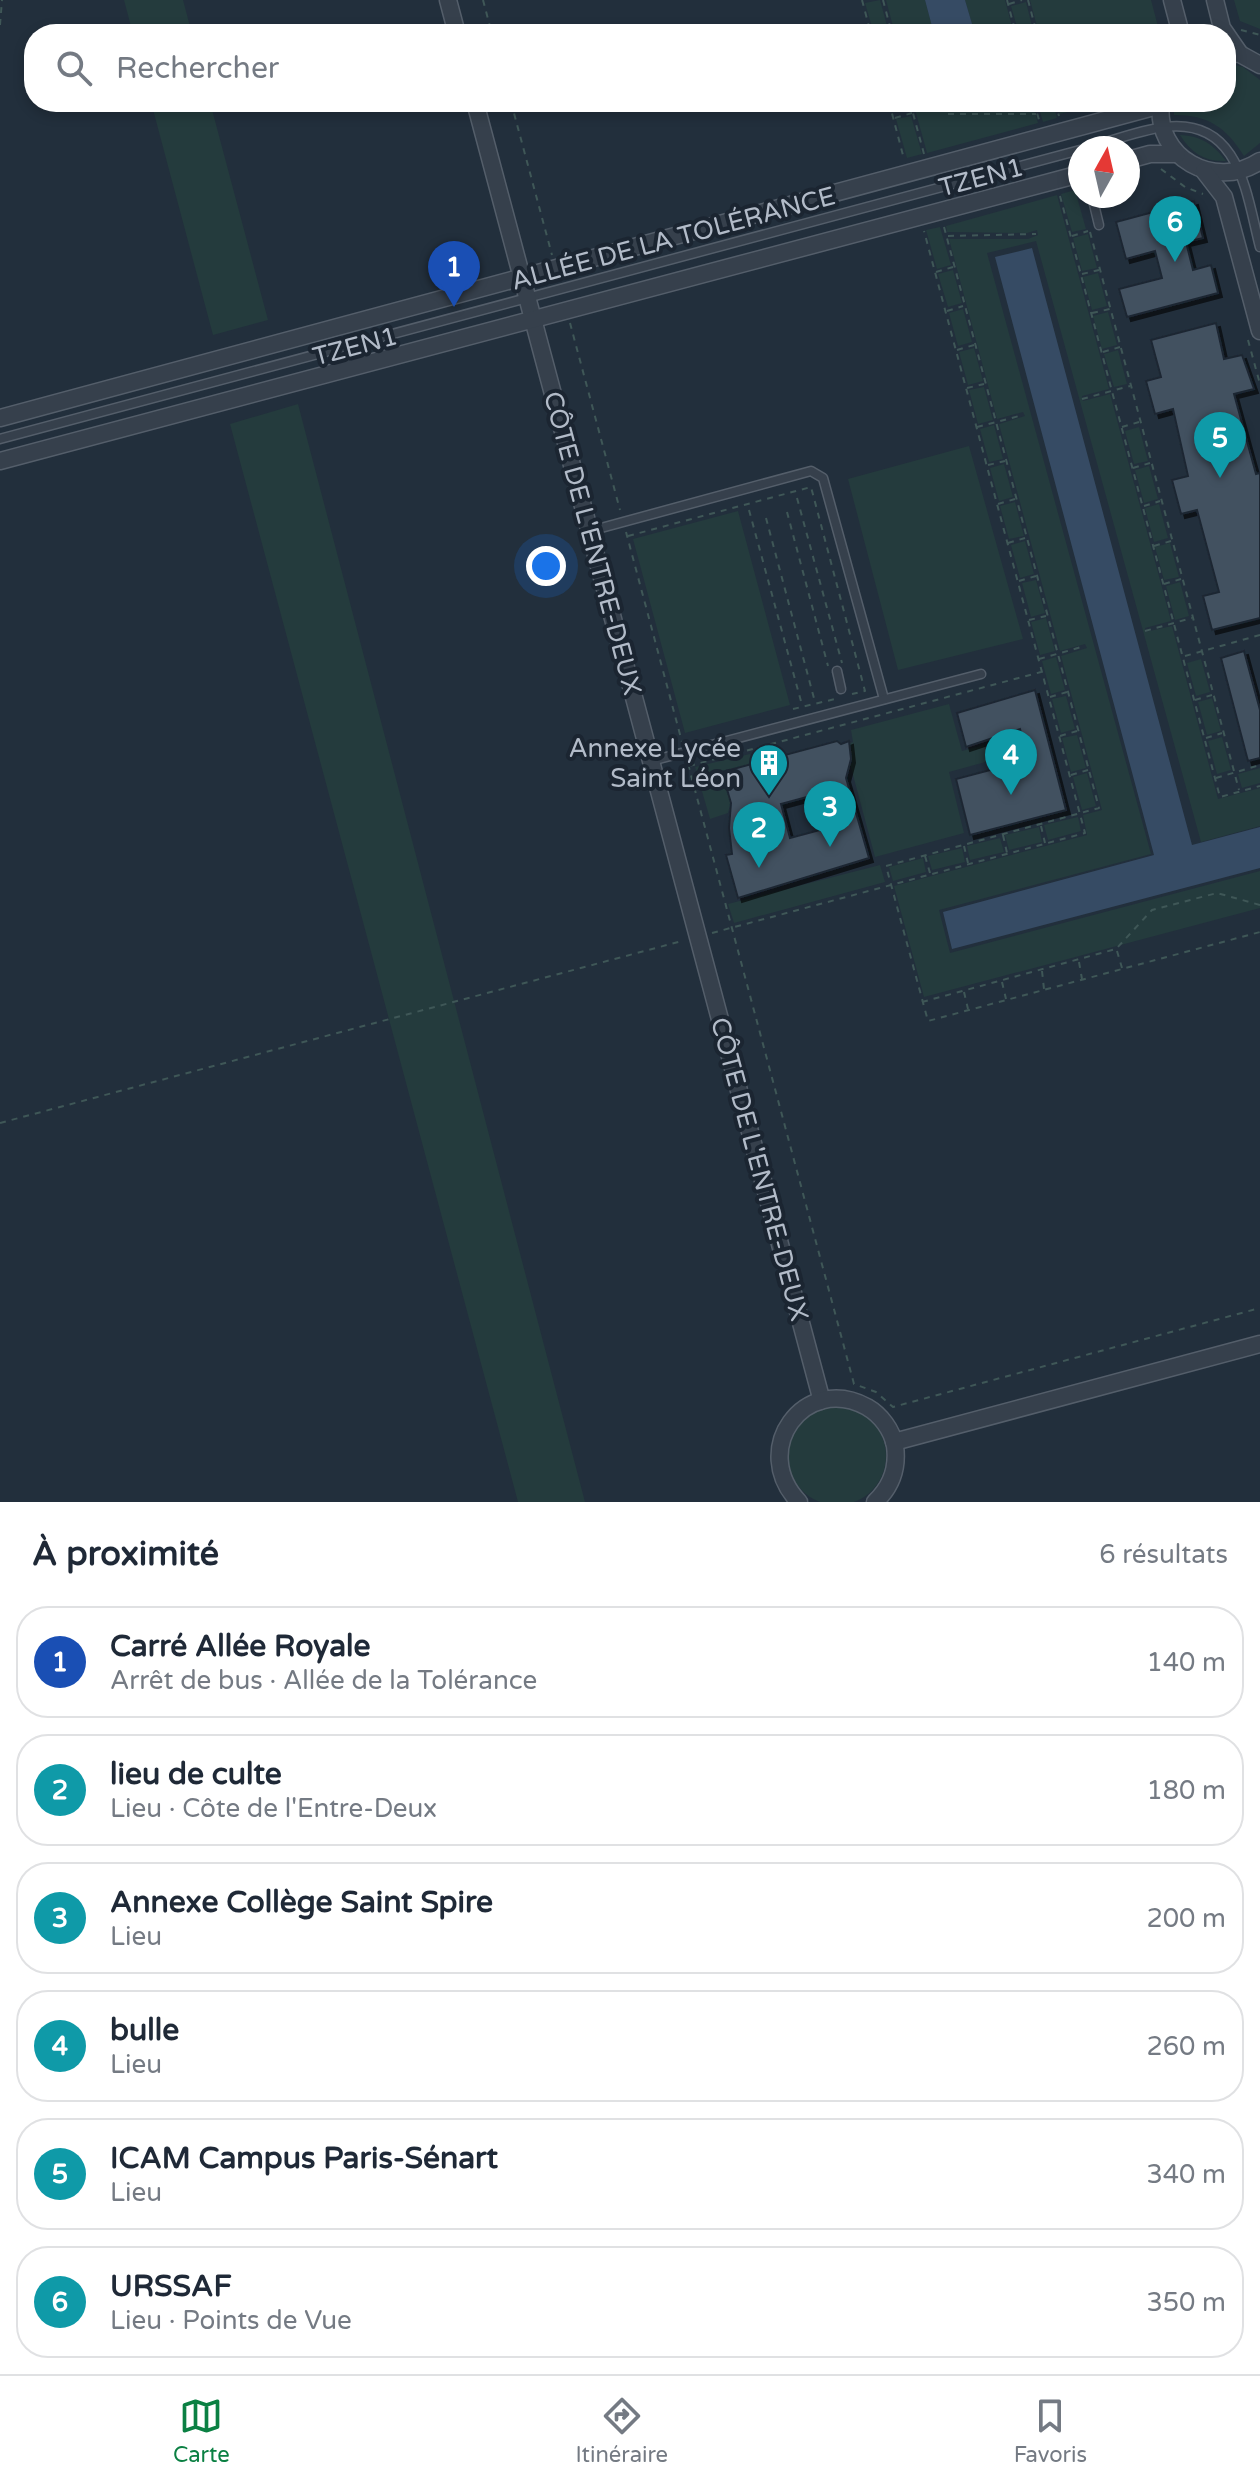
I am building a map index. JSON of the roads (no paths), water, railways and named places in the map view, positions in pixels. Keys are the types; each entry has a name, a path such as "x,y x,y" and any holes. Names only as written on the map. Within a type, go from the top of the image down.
{"street":[{"path":"448,0 454,24"},
{"path":"1172,0 1178,24"},
{"path":"1215,0 1221,24"},
{"path":"1236,54 1260,65"},
{"name":"CÔTE DE L'ENTRE-DEUX","path":"478,112 820,1401"},
{"name":"ALLÉE DE LA TOLÉRANCE","path":"0,418 1132,112"},
{"path":"1161,112 1167,142 1189,165 1222,174 1240,171 1260,162"},
{"path":"1140,157 1177,154"},
{"path":"1204,171 1224,197 1260,331"},
{"name":"ALLÉE DE LA TOLÉRANCE","path":"0,461 1068,177"},
{"path":"894,1442 1260,1344"},
{"path":"799,1502 788,1491 780,1474 778,1456 781,1438 790,1422 803,1409 820,1401 839,1399 857,1402 874,1411 886,1425 894,1442 896,1460 892,1478 884,1494 875,1502"}],"lane":[{"path":"1130,136 1162,127 1196,129 1215,137 1226,146 1240,171 1260,247"},
{"name":"TZEN1","path":"0,439 1068,153"},
{"path":"1095,208 1099,225"},
{"path":"590,531 811,471 823,478 884,699"},
{"path":"837,671 842,690"},
{"path":"651,761 981,674"}],"water":[{"path":"925,0 965,0 972,24 931,24"},
{"path":"1032,248 1192,845 1260,827 1260,868 952,949 943,912 1154,855 995,257"}],"place":[{"name":"URSSAF","path":"1175,262"},
{"name":"Carré Allée Royale","path":"454,307"},
{"name":"ICAM Campus Paris-Sénart","path":"1220,478"},
{"name":"bulle","path":"1011,795"},
{"name":"Annexe Lycée Saint Léon","path":"769,797"},
{"name":"Annexe Collège Saint Spire","path":"830,847"},
{"name":"lieu de culte","path":"759,868"}]}
